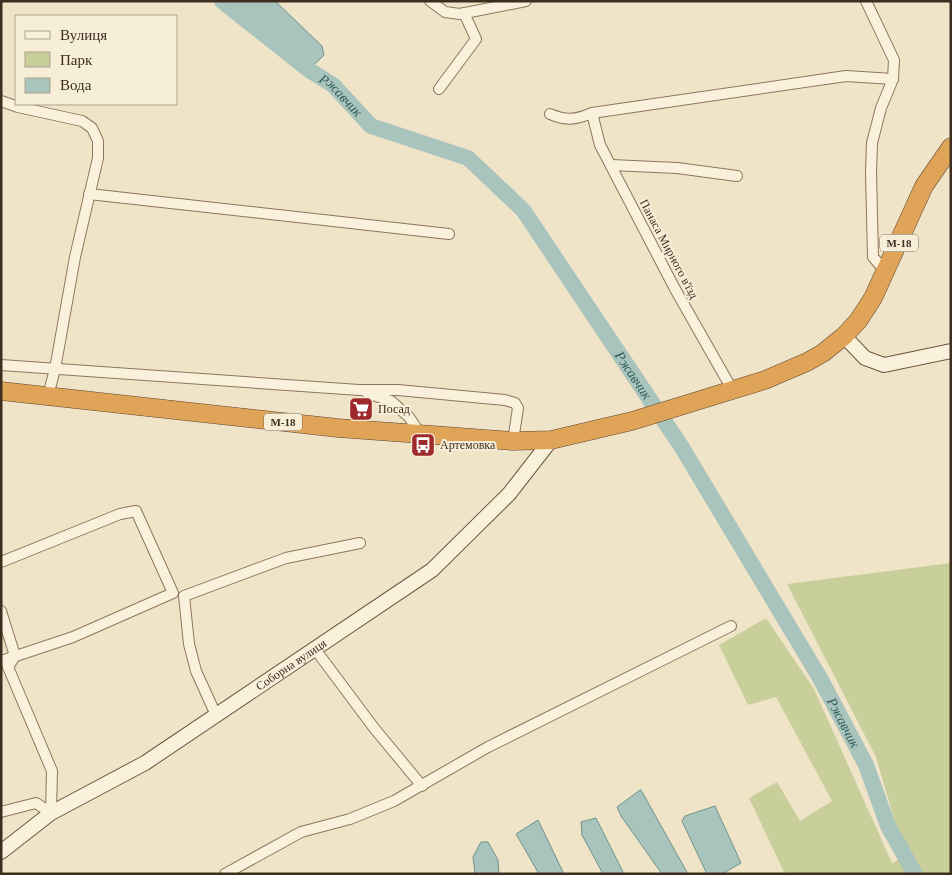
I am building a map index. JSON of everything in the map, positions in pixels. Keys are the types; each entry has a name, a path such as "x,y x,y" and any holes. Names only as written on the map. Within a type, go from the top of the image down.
{"highway":[{"name":"М-18","path":"6,395 48,396 338,428 513,441 551,440 632,421 765,380 807,362 823,353 844,336 863,314 873,298 888,269 924,186 951,148"}],"street":[{"path":"430,1 445,12 464,13 490,5 526,1"},
{"path":"866,1 894,60 893,79 881,108 872,143 870,172 873,257 878,264 888,269"},
{"path":"439,89 476,39 464,13"},
{"path":"550,114 562,119 578,119 592,113 846,76 893,79"},
{"path":"1,101 82,121 92,128 98,141 98,158 75,257 55,369 48,396"},
{"name":"Панаса Мирного в'їзд","path":"592,113 600,145 675,289 733,391"},
{"path":"611,166 677,168 737,176"},
{"path":"89,194 449,234"},
{"path":"844,336 865,358 884,365 951,351"},
{"path":"1,365 359,390 398,390 515,402 518,408 513,441"},
{"path":"359,390 391,401 409,417 421,435"},
{"name":"Соборна вулиця","path":"1,852 51,813 145,763 432,570 508,494 551,440"},
{"path":"1,562 120,514 136,512 172,592"},
{"path":"1,661 73,637 172,592 184,596 286,558 360,543"},
{"path":"184,596 189,644 196,671 216,715"},
{"path":"1,611 15,656 8,667 52,772 51,813"},
{"path":"225,874 301,832 350,819 394,801 488,747 731,626"},
{"path":"315,648 374,728 422,786"},
{"path":"1,812 36,803 51,813"}],"green space":[{"path":"951,563 951,874 785,874 749,798 777,782 800,821 832,801 776,697 748,705 719,645 766,618 814,689 892,863 905,856 876,757 787,584"}],"water":[{"path":"222,1 275,1 322,46 324,55 309,70"},
{"path":"640,790 688,874 662,874 621,816 617,807"},
{"path":"715,806 741,863 722,874 707,874 682,821 685,816"},
{"path":"596,818 624,874 603,874 582,835 581,822"},
{"path":"538,820 564,874 539,874 516,834"},
{"path":"481,842 488,842 498,860 499,874 475,874 473,857"}],"waterway":[{"name":"Ржавчик","path":"222,1 309,70 333,85 371,126 468,158 523,210 681,446 820,678 866,765 888,826 915,874"}],"place":[{"name":"Посад","path":"361,409"},
{"name":"Артемовка","path":"423,445"}]}
